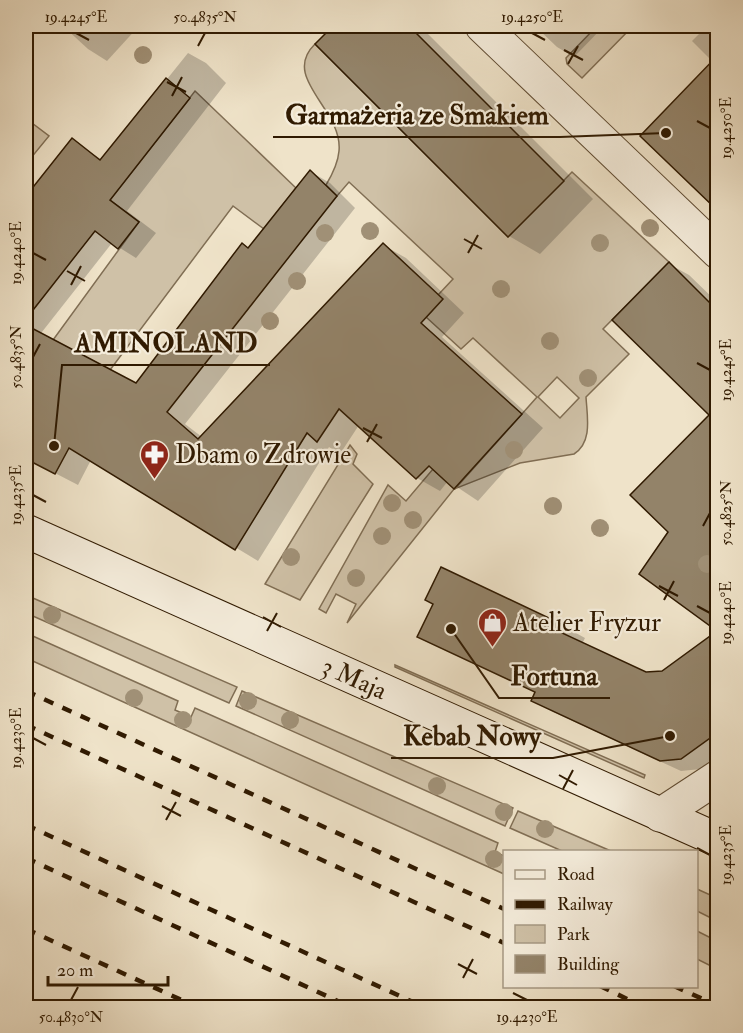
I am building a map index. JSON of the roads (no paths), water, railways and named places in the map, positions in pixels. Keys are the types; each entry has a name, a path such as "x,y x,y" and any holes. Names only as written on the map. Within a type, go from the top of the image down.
{"street":[{"path":"482,26 717,252"},
{"name":"3 Maja","path":"26,531 717,840"},
{"path":"660,815 717,777"}],"railway":[{"path":"26,691 503,909"},
{"path":"26,725 503,943"},
{"path":"26,825 426,1008"},
{"path":"26,858 353,1008"},
{"path":"26,929 199,1008"},
{"path":"604,988 646,1008"},
{"path":"678,988 718,1006"}],"place":[{"name":"Garmażeria ze Smakiem","path":"666,133"},
{"name":"AMINOLAND","path":"54,446"},
{"name":"Dbam o Zdrowie","path":"154,480"},
{"name":"Fortuna","path":"451,629"},
{"name":"Atelier Fryzur","path":"492,648"},
{"name":"Kebab Nowy","path":"670,736"}]}
